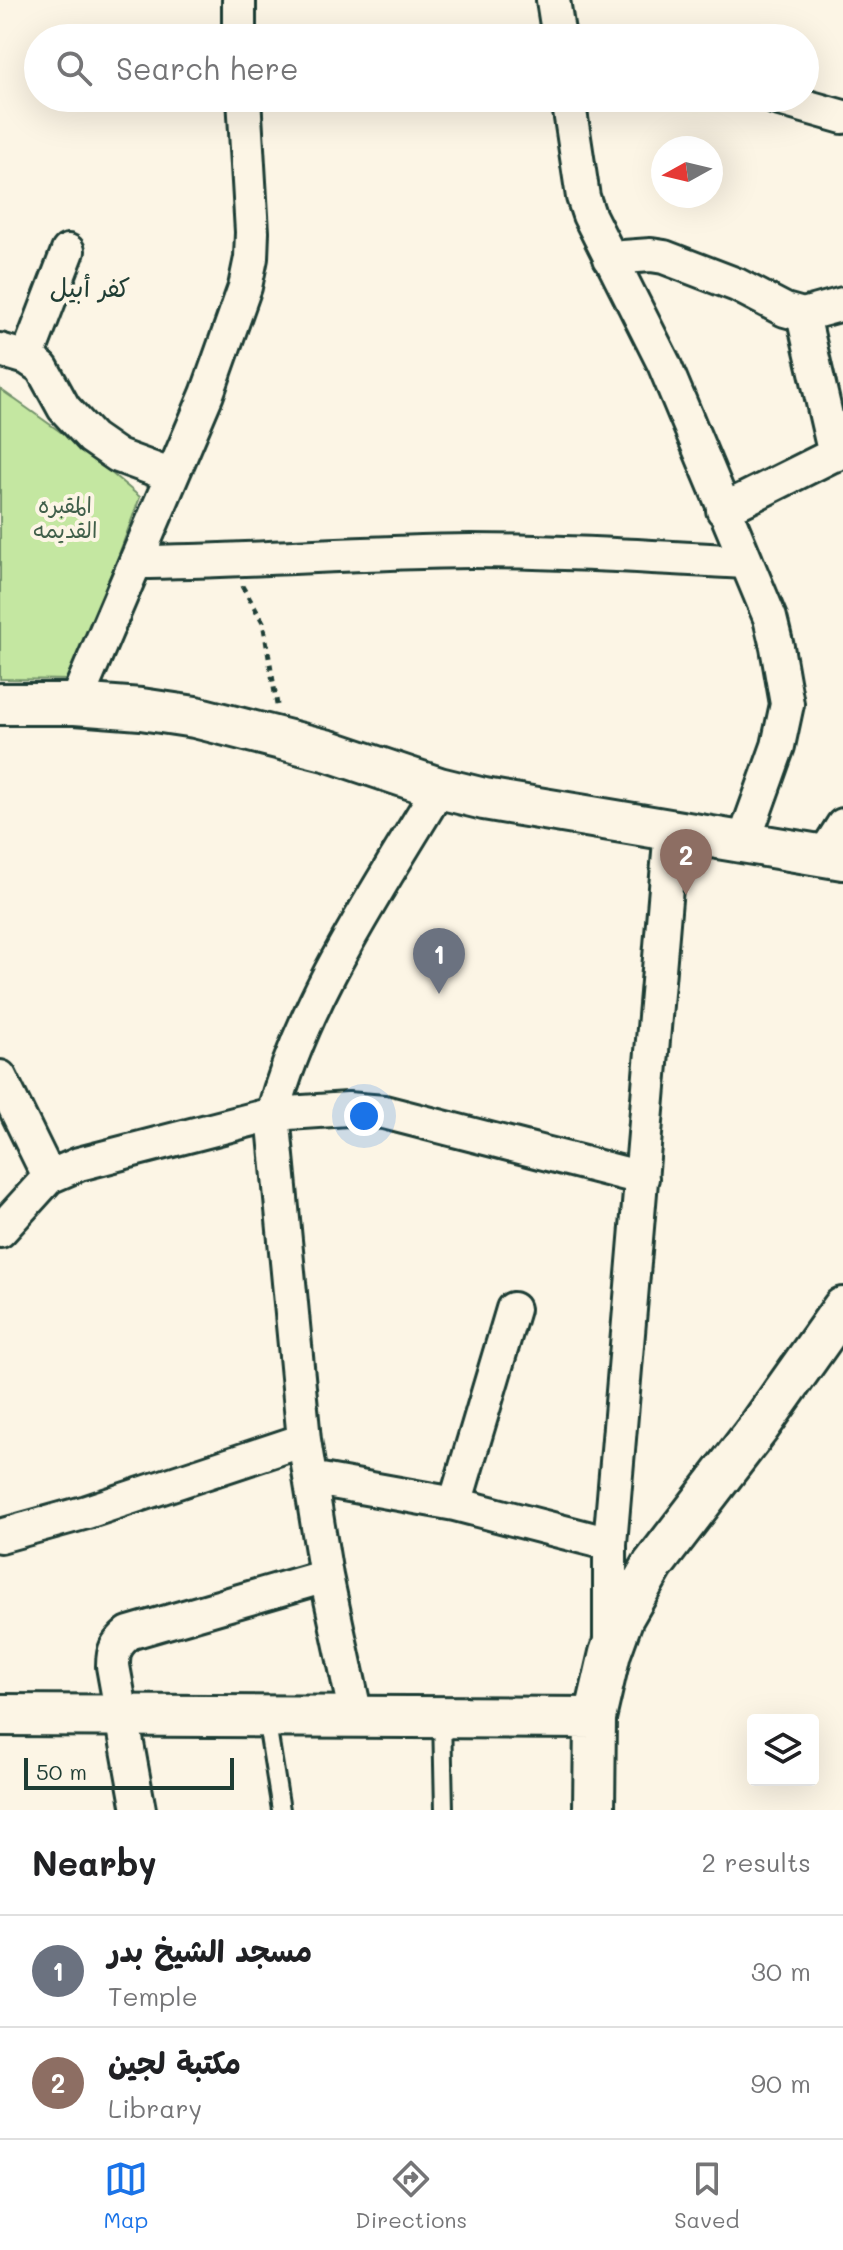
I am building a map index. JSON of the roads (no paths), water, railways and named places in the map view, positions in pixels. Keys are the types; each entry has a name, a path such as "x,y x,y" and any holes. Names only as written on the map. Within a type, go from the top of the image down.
{"street":[{"path":"239,0 239,24"},
{"path":"553,0 557,24"},
{"path":"819,110 843,117"},
{"path":"75,704 137,562 232,328 251,258 251,189 245,112"},
{"path":"570,112 583,197 664,364 744,562 770,618 783,671 787,704 778,746 744,841"},
{"path":"68,251 13,354 42,368 64,408 92,438 118,456 170,475"},
{"path":"610,258 664,257 803,315 843,304"},
{"path":"723,510 839,453 803,315"},
{"path":"137,562 471,551 744,562"},
{"path":"0,704 75,704 172,713 329,751 439,788 484,799 744,841 837,846"},
{"path":"356,1716 326,1576 304,1440 273,1114 299,1034 355,930 439,788"},
{"path":"610,1653 610,1544 671,829"},
{"path":"0,1077 49,1177"},
{"path":"0,1231 49,1177 79,1164 273,1114 348,1109 384,1112 642,1178"},
{"path":"594,1810 595,1718 610,1653 623,1617 653,1565 759,1427 843,1308"},
{"path":"455,1504 513,1309"},
{"path":"0,1536 87,1512 304,1440"},
{"path":"310,1478 455,1504 610,1544"},
{"path":"139,1810 113,1666 113,1650 118,1642 129,1633 326,1576"},
{"path":"0,1715 595,1718"}],"lane":[{"path":"265,1716 281,1810"},
{"path":"442,1717 444,1810"}],"place":[{"name":"مكتبة لجين","path":"686,895"},
{"name":"مسجد الشيخ بدر","path":"439,994"}],"district":[{"name":"كفر أبيل","path":"90,288"}],"park label":[{"name":"المقبره القديمه","path":"65,518"}]}
